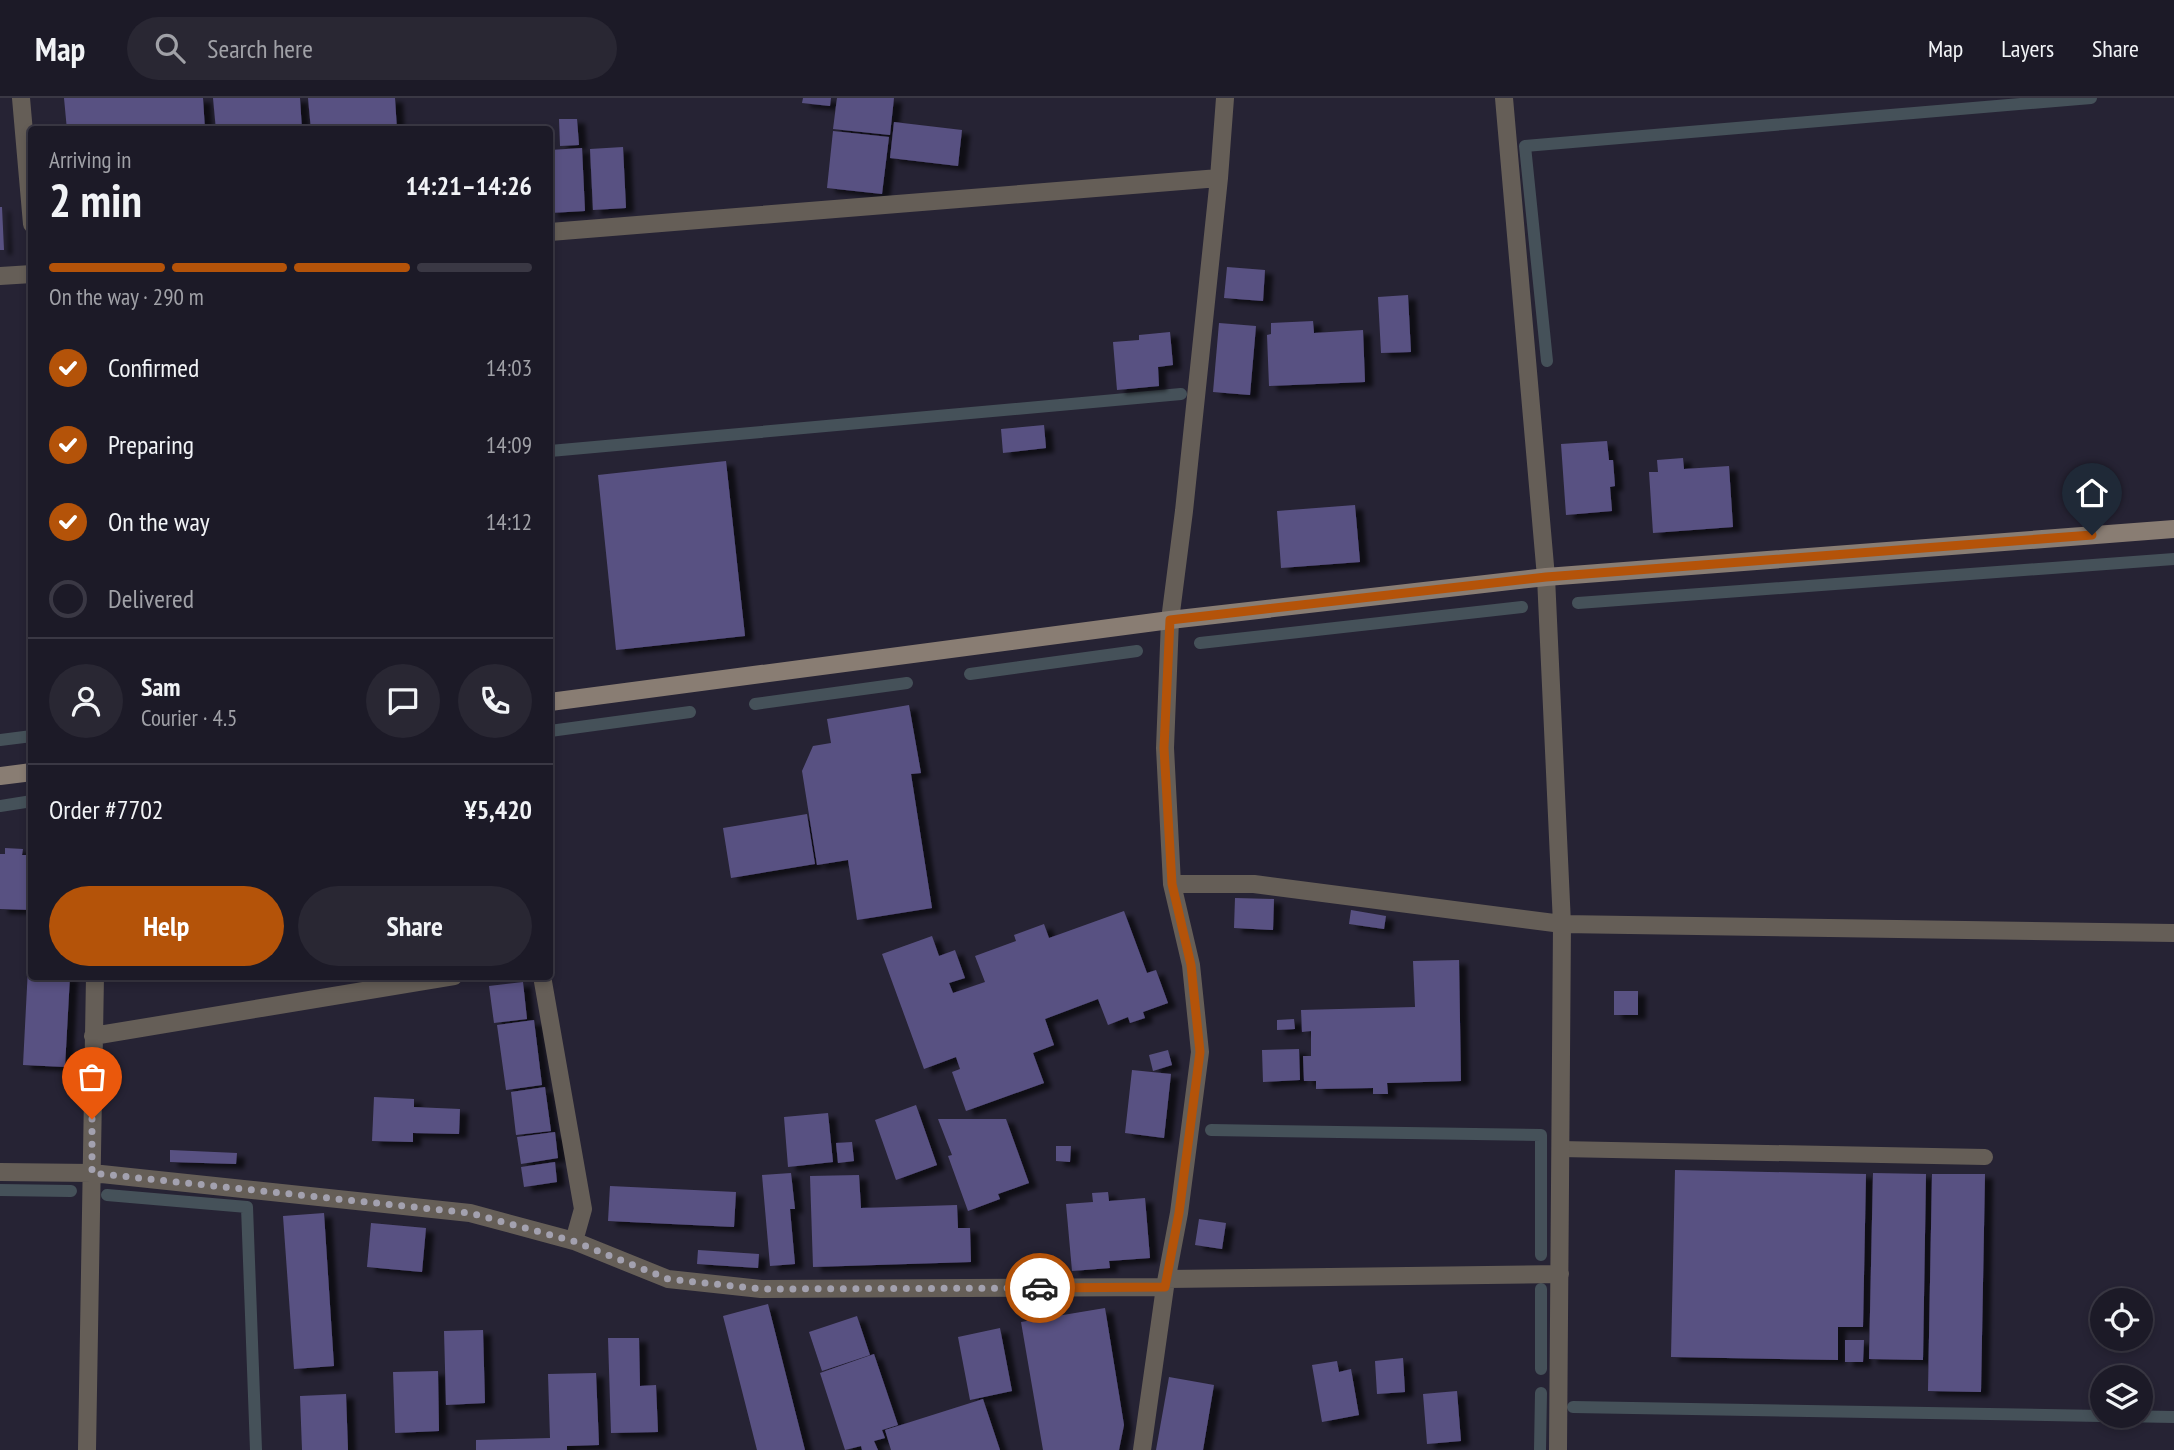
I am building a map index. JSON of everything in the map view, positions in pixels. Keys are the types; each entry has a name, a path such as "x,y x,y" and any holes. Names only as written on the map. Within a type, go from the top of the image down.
{"street":[{"path":"21,98 28,178"},
{"path":"1142,1450 1179,1213 1200,1052 1191,965 1172,884 1164,748 1170,620 1184,511 1225,98"},
{"path":"1504,98 1546,577 1562,924 1558,1450"},
{"path":"553,232 1219,177"},
{"path":"0,276 28,274"},
{"path":"553,702 1170,620 1546,577 2174,528"},
{"path":"0,776 28,772"},
{"path":"1172,884 1254,884 1562,924 2174,933"},
{"path":"87,1450 95,980"},
{"path":"93,1036 430,980"},
{"path":"543,980 583,1209 573,1241"},
{"path":"0,1172 92,1173 470,1213 573,1241 668,1279 761,1289 1559,1274"}],"lane":[{"path":"1560,1149 1985,1157"}],"building":[{"path":"64,98 203,98 205,126 67,126"},
{"path":"213,98 300,98 302,126 216,126"},
{"path":"308,98 395,98 397,126 311,126"},
{"path":"803,98 831,98 830,106 802,103"},
{"path":"837,98 894,98 890,135 833,129"},
{"path":"559,119 577,119 579,145 560,146"},
{"path":"894,122 962,130 958,166 890,158"},
{"path":"833,131 889,137 882,194 827,188"},
{"path":"623,147 626,208 593,210 590,149"},
{"path":"582,148 585,211 553,213 553,150"},
{"path":"2,207 4,250 0,250"},
{"path":"1227,267 1265,270 1263,301 1224,298"},
{"path":"1408,295 1411,352 1381,353 1378,297"},
{"path":"1313,321 1314,333 1363,330 1365,382 1269,386 1267,335 1271,334 1271,323"},
{"path":"1219,323 1256,326 1250,395 1213,392"},
{"path":"1170,332 1173,365 1158,367 1159,386 1117,390 1113,342 1139,340 1139,335"},
{"path":"1044,425 1046,448 1003,453 1001,429"},
{"path":"1607,441 1609,460 1613,460 1615,486 1610,487 1612,511 1566,515 1561,444"},
{"path":"1683,458 1684,469 1729,466 1733,527 1653,533 1649,472 1658,472 1657,460"},
{"path":"726,461 745,636 616,650 598,475"},
{"path":"1355,505 1360,562 1281,568 1277,511"},
{"path":"909,705 921,773 911,774 932,908 857,920 848,860 817,865 802,771 813,746 831,743 827,719"},
{"path":"807,814 815,864 731,878 723,828"},
{"path":"5,848 23,849 22,855 28,855 28,910 0,909 0,854 5,854"},
{"path":"1235,898 1274,899 1273,930 1234,928"},
{"path":"1351,910 1386,916 1384,929 1349,924"},
{"path":"1124,911 1147,973 1156,970 1168,1003 1143,1012 1145,1018 1130,1023 1128,1017 1108,1025 1098,999 1045,1019 1054,1045 1033,1053 1044,1083 966,1111 952,1072 960,1069 956,1057 924,1069 882,954 932,936 939,956 955,950 965,978 949,983 953,993 985,982 975,956 1016,941 1014,935 1044,924 1049,938"},
{"path":"1459,960 1461,1081 1387,1083 1388,1094 1373,1094 1373,1088 1316,1089 1316,1081 1304,1081 1303,1056 1311,1056 1311,1031 1302,1032 1301,1010 1415,1007 1413,961"},
{"path":"28,968 28,980 70,980 65,1067 23,1065"},
{"path":"523,982 527,1019 494,1023 489,986"},
{"path":"1614,991 1638,991 1638,1015 1614,1015"},
{"path":"1294,1019 1295,1029 1277,1030 1277,1020"},
{"path":"534,1020 542,1085 506,1090 497,1025"},
{"path":"1299,1049 1300,1080 1263,1082 1262,1050"},
{"path":"1168,1050 1172,1065 1153,1071 1149,1055"},
{"path":"1132,1070 1171,1074 1164,1138 1125,1133"},
{"path":"545,1087 551,1131 516,1135 511,1092"},
{"path":"374,1097 414,1099 414,1107 460,1109 459,1134 413,1133 413,1142 372,1141"},
{"path":"916,1105 937,1165 896,1180 875,1120"},
{"path":"828,1113 833,1162 788,1167 784,1117"},
{"path":"938,1119 1006,1119 1029,1183 998,1194 1000,1199 968,1211 948,1156 952,1155"},
{"path":"555,1132 558,1158 521,1164 517,1137"},
{"path":"852,1142 854,1161 838,1163 836,1143"},
{"path":"1056,1146 1071,1146 1070,1162 1056,1161"},
{"path":"170,1150 237,1153 236,1164 170,1162"},
{"path":"555,1162 557,1182 524,1187 521,1167"},
{"path":"1675,1170 1866,1174 1863,1327 1838,1327 1838,1360 1671,1357"},
{"path":"791,1173 795,1209 790,1209 795,1264 770,1266 762,1175"},
{"path":"1873,1173 1926,1174 1923,1360 1869,1359"},
{"path":"1932,1174 1985,1174 1981,1392 1928,1391"},
{"path":"859,1175 861,1208 957,1205 958,1228 970,1228 971,1262 813,1267 810,1176"},
{"path":"610,1186 736,1192 734,1227 608,1221"},
{"path":"1108,1192 1109,1201 1145,1198 1150,1258 1109,1261 1110,1268 1072,1271 1066,1204 1093,1202 1092,1193"},
{"path":"324,1213 334,1366 294,1369 283,1216"},
{"path":"1199,1219 1226,1223 1222,1249 1195,1245"},
{"path":"371,1223 426,1228 422,1272 367,1267"},
{"path":"698,1250 759,1254 758,1268 697,1264"},
{"path":"768,1304 805,1450 757,1450 723,1316"},
{"path":"1105,1308 1124,1425 1119,1450 1043,1450 1021,1322"},
{"path":"857,1316 870,1355 822,1371 809,1332"},
{"path":"1000,1328 1012,1391 970,1400 958,1337"},
{"path":"483,1330 485,1403 446,1405 444,1331"},
{"path":"608,1338 639,1338 640,1386 656,1385 658,1432 611,1433"},
{"path":"1845,1340 1864,1340 1863,1362 1845,1362"},
{"path":"874,1354 898,1425 882,1430 885,1438 874,1441 878,1450 862,1450 861,1446 845,1450 820,1373"},
{"path":"1403,1358 1405,1392 1377,1394 1375,1361"},
{"path":"1337,1361 1339,1372 1351,1369 1359,1415 1322,1422 1312,1365"},
{"path":"438,1371 439,1431 395,1433 393,1372"},
{"path":"596,1373 599,1445 567,1446 567,1450 476,1450 476,1440 550,1438 548,1374"},
{"path":"1169,1377 1214,1385 1203,1450 1156,1450"},
{"path":"1457,1391 1461,1441 1427,1444 1423,1394"},
{"path":"346,1394 348,1450 302,1450 300,1396"},
{"path":"983,1399 1000,1450 891,1450 885,1430"}],"waterway":[{"path":"1547,361 1525,146 2091,98"},
{"path":"553,451 1181,394"},
{"path":"1578,603 2174,559"},
{"path":"1200,643 1522,607"},
{"path":"970,674 1137,651"},
{"path":"755,704 907,683"},
{"path":"553,731 690,712"},
{"path":"0,740 28,736"},
{"path":"0,806 28,802"},
{"path":"1211,1130 1541,1135 1541,1255"},
{"path":"0,1190 71,1191"},
{"path":"107,1195 247,1207 256,1450"},
{"path":"1541,1289 1541,1369"},
{"path":"1540,1450 1541,1393"},
{"path":"1573,1407 2090,1416"},
{"path":"2153,1417 2174,1417"}],"way so far":[{"path":"92,1119 92,1173 470,1213 573,1241 668,1279 761,1289 1040,1288"}],"route":[{"path":"1040,1288 1165,1287 1171,1257 1200,1052 1191,965 1172,884 1164,748 1170,620 1546,577 2092,535"}]}
